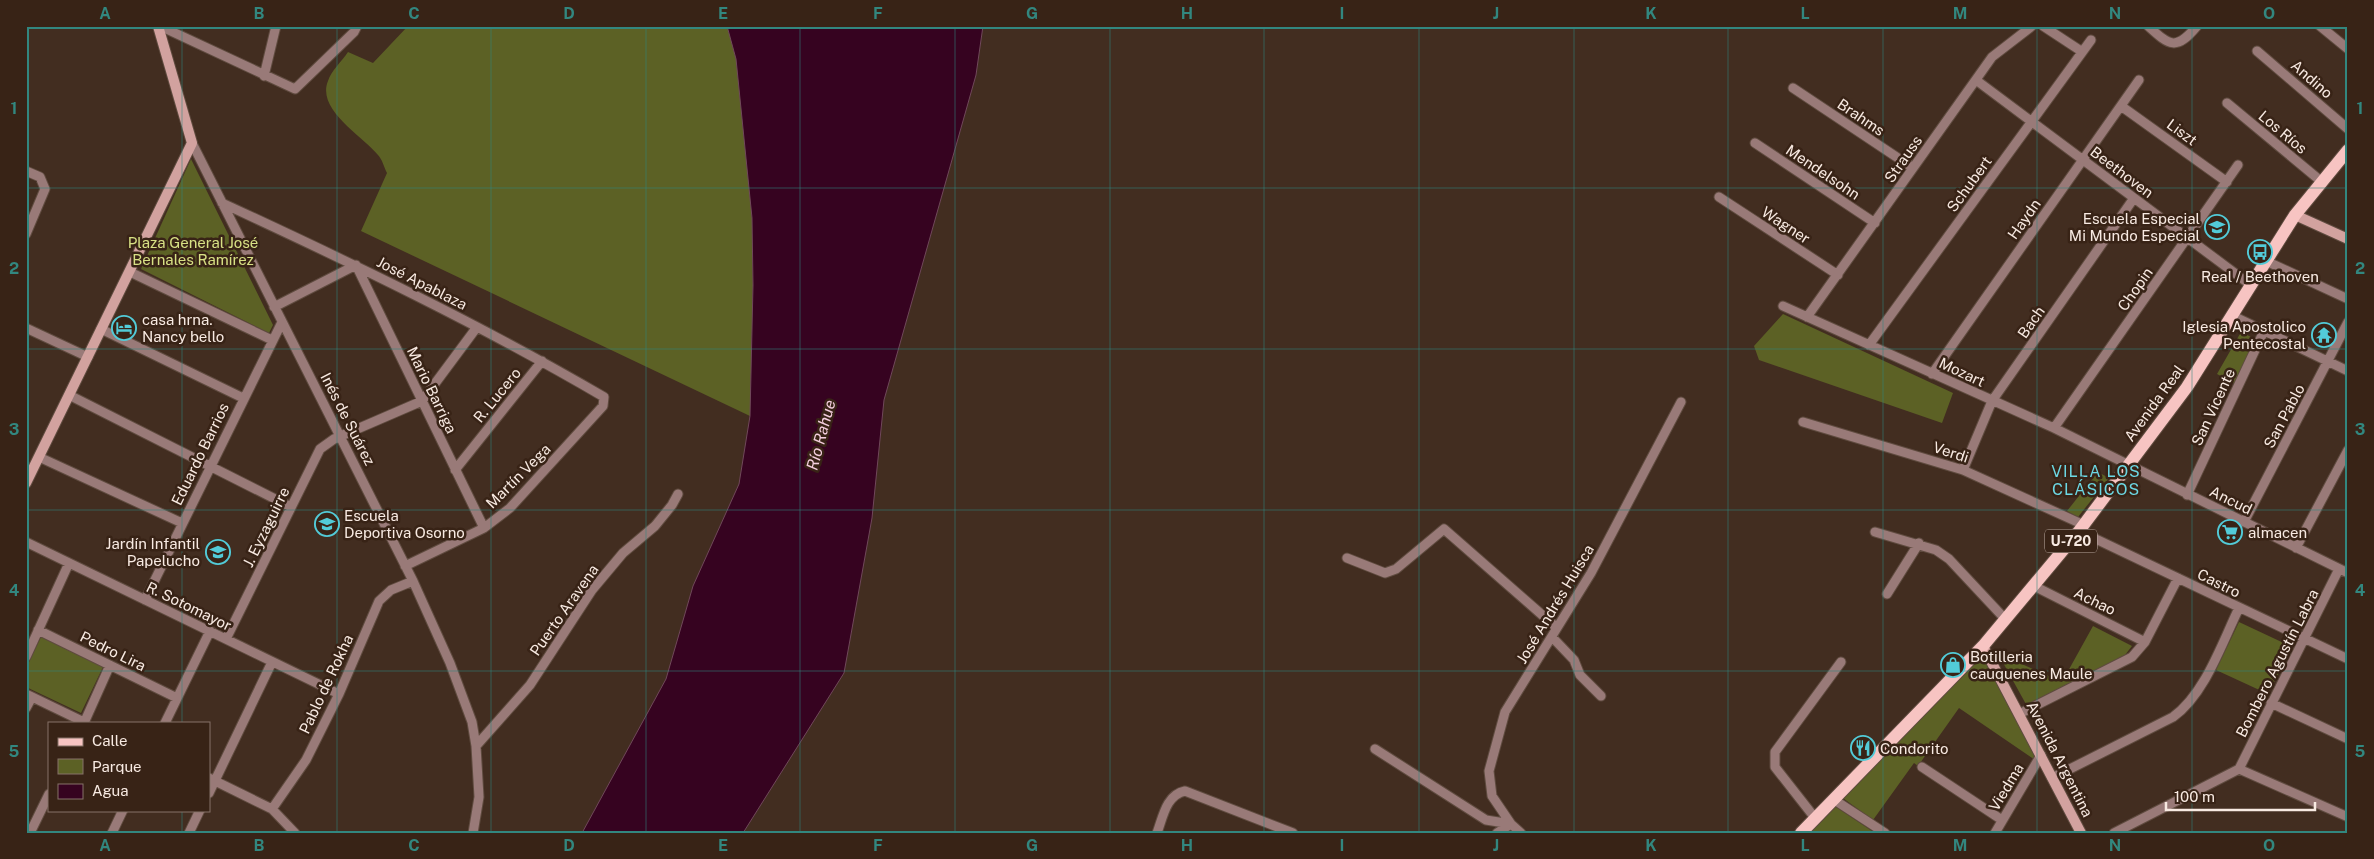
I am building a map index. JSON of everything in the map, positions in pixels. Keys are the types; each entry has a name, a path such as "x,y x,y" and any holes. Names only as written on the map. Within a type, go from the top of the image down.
{"main road":[{"name":"Avenida Real","path":"1801,833 2006,620 2082,528 2187,387 2252,286 2295,214 2348,150"}],"street":[{"path":"159,26 295,89 354,32 357,26"},
{"name":"Inés de Suárez","path":"159,26 192,143 413,581 450,663 472,722 476,746 479,797 473,833"},
{"path":"264,76 276,26"},
{"name":"Strauss","path":"1807,317 1992,57 2032,26"},
{"path":"2042,26 2081,51"},
{"path":"2148,26 2166,43 2174,44 2185,40 2197,26"},
{"path":"2320,26 2348,49"},
{"name":"Schubert","path":"1869,345 2081,51 2091,40"},
{"name":"Andino","path":"2257,51 2348,128"},
{"name":"Beethoven","path":"1976,80 2252,286"},
{"name":"Haydn","path":"1932,374 2139,80"},
{"name":"Brahms","path":"1793,88 1913,168"},
{"name":"Los Ríos","path":"2228,103 2322,182"},
{"name":"Liszt","path":"2121,106 2227,182"},
{"path":"26,483 192,143"},
{"name":"Mendelsohn","path":"1755,143 1874,224"},
{"name":"Chopin","path":"2054,428 2238,165"},
{"path":"26,171 40,177 45,189 26,234"},
{"name":"Wagner","path":"1719,197 1838,275"},
{"name":"Bach","path":"1963,470 1992,401 2134,198"},
{"name":"José Apablaza","path":"222,203 356,265 542,361 604,397"},
{"path":"2295,214 2348,239"},
{"path":"2266,261 2348,299"},
{"path":"274,307 356,265"},
{"name":"Mario Barriga","path":"356,265 484,528"},
{"path":"130,272 272,340"},
{"name":"Mozart","path":"1783,306 2054,428 2128,466"},
{"path":"2233,316 2348,371"},
{"name":"Eduardo Barrios","path":"145,600 282,322"},
{"name":"San Pablo","path":"2244,522 2348,322"},
{"path":"422,401 477,327"},
{"path":"26,328 88,357"},
{"path":"102,329 244,398"},
{"name":"San Vicente","path":"2187,495 2264,332"},
{"name":"R. Lucero","path":"455,470 542,361"},
{"path":"70,395 291,507"},
{"name":"Martín Vega","path":"405,566 484,528 510,508 603,406 604,397"},
{"name":"J. Eyzaguirre","path":"226,639 317,453 329,441 422,401"},
{"name":"José Andrés Huisca","path":"1520,833 1511,824 1492,796 1490,771 1505,712 1591,573 1681,402"},
{"name":"Verdi","path":"1803,422 1963,470 2082,528"},
{"path":"2296,548 2348,450"},
{"path":"39,457 182,524"},
{"name":"Ancud","path":"2128,466 2344,571"},
{"name":"Puerto Aravena","path":"476,746 530,685 592,590 623,553 660,519 678,494"},
{"path":"1347,558 1385,573 1396,569 1444,528 1557,628"},
{"name":"Castro","path":"2082,528 2178,578 2348,659"},
{"path":"1875,532 1919,543 1936,550 1949,559 2006,620"},
{"name":"R. Sotomayor","path":"26,542 339,694"},
{"path":"1887,594 1919,543"},
{"path":"26,657 69,563"},
{"name":"Bombero Agustín Labra","path":"2239,769 2304,638 2344,571"},
{"path":"2019,714 2127,661 2145,642 2178,578"},
{"name":"Pablo de Rokha","path":"272,809 306,760 339,694 379,601 392,590 413,581"},
{"name":"Achao","path":"2034,586 2145,642"},
{"path":"2052,778 2173,717 2186,707 2198,692 2239,608"},
{"name":"Pedro Lira","path":"38,630 177,698"},
{"path":"165,722 210,631"},
{"path":"1552,637 1574,660 1580,675 1602,696"},
{"name":"Avenida Argentina","path":"1982,646 2042,755 2081,833"},
{"path":"272,662 212,779 272,809 295,833"},
{"path":"1815,818 1775,767 1775,752 1841,662"},
{"path":"26,708 29,695 84,722 110,665"},
{"path":"2272,703 2348,739"},
{"path":"1375,749 1486,820 1511,824"},
{"name":"Viedma","path":"1994,833 2042,755"},
{"path":"1922,767 2002,820"},
{"path":"2114,833 2239,769 2348,817"},
{"path":"1158,833 1169,800 1177,792 1185,791 1293,833"},
{"path":"30,833 48,796"},
{"path":"1833,799 1885,833"},
{"path":"112,833 122,812"},
{"path":"190,833 199,812"},
{"path":"1497,833 1511,824"}],"green space":[{"path":"408,26 737,26 752,218 753,285 750,416 361,231 387,173 378,155 335,112 326,92 328,81 348,52 373,63"},
{"name":"Plaza General José Bernales Ramírez","path":"191,159 273,325 269,333 141,269"},
{"path":"1783,314 1953,393 1942,423 1759,360 1754,346"},
{"path":"2241,332 2255,339 2236,384 2217,374"},
{"path":"2098,472 2109,478 2078,517 2067,511"},
{"path":"2239,622 2292,647 2268,694 2216,670"},
{"path":"2093,626 2132,646 2125,655 2027,706 2001,659 2004,656 2062,682"},
{"path":"41,637 103,667 81,713 26,687 26,668"},
{"path":"1977,661 1987,662 2037,758 2035,760 1959,708 1918,766 1914,763 1873,820 1840,796"},
{"path":"1831,805 1836,807 1875,833 1805,833"}],"water":[{"name":"Río Rahue","path":"727,26 983,26 976,75 884,400 872,518 844,673 743,833 582,833 666,679 693,586 739,484 750,416 753,285 752,218 736,59"}],"place":[{"name":"Escuela Especial Mi Mundo Especial","path":"2217,227"},
{"name":"Real / Beethoven","path":"2260,252"},
{"name":"casa hrna. Nancy bello","path":"124,328"},
{"name":"Iglesia Apostolico Pentecostal","path":"2324,335"},
{"name":"Escuela Deportiva Osorno","path":"327,524"},
{"name":"almacen","path":"2230,532"},
{"name":"Jardín Infantil Papelucho","path":"218,552"},
{"name":"Botilleria cauquenes Maule","path":"1953,665"},
{"name":"Condorito","path":"1863,748"}],"district":[{"name":"VILLA LOS CLÁSICOS","path":"2096,480"}]}
